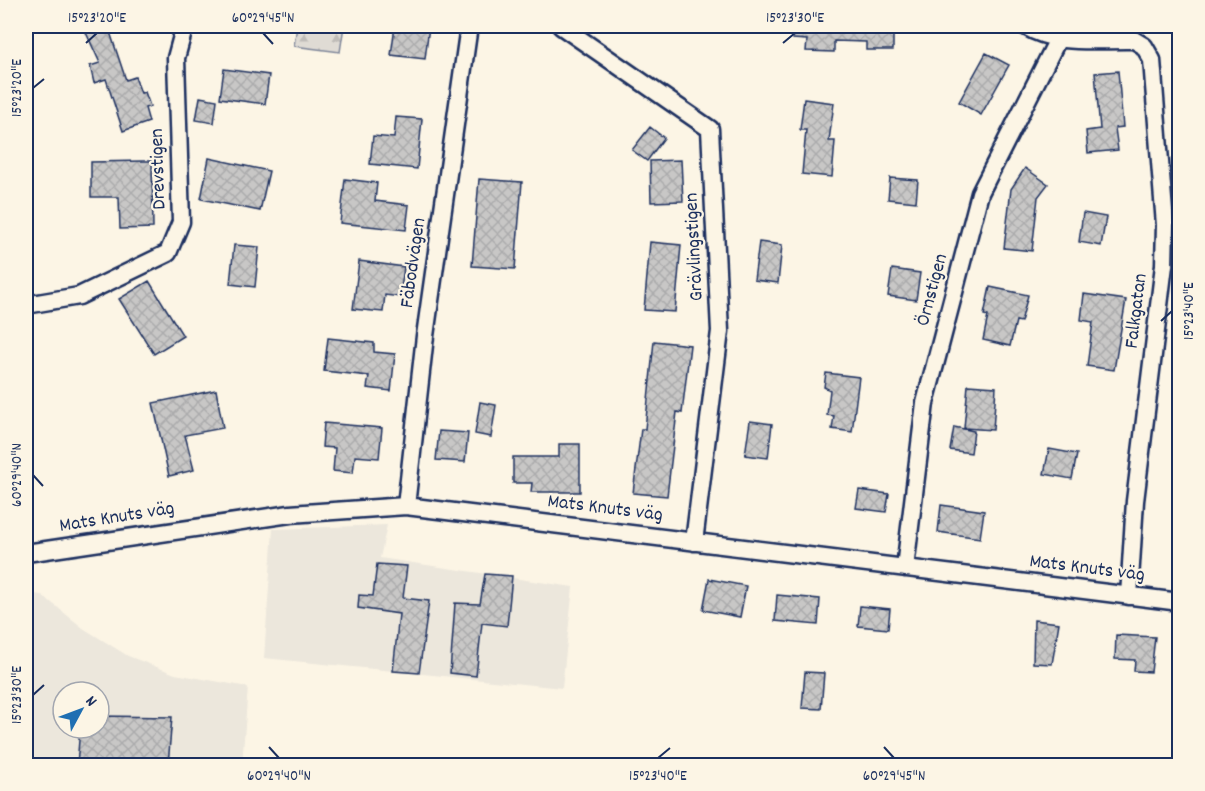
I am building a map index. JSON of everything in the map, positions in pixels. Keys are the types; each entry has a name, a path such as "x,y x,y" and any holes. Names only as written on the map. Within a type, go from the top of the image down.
{"street":[{"name":"Fäbodvägen","path":"406,506 425,336 469,26"},
{"name":"Grävlingstigen","path":"561,26 710,129 720,331 694,542"},
{"path":"1025,26 1039,34 1058,39"},
{"name":"Drevstigen","path":"26,305 79,296 168,253 181,222 176,58 182,36"},
{"name":"Falkgatan","path":"1058,39 1134,40 1144,46 1152,60 1165,225 1164,265 1135,501 1129,596"},
{"name":"Örnstigen","path":"904,568 925,403 980,193 1058,39"},
{"name":"Mats Knuts väg","path":"26,553 290,514 406,506 1179,602"}],"shaded area":[{"path":"387,525 380,558 573,587 562,688 264,658 273,529"},
{"path":"26,593 42,595 83,628 128,656 175,674 248,687 242,765 26,766"}],"green space":[{"path":"297,26 344,26 340,52 294,46"}],"building":[{"path":"83,26 108,26 126,80 135,77 141,93 145,92 150,106 145,108 149,122 123,131 106,79 94,83 90,66 100,63"},
{"path":"395,26 429,26 425,59 391,55"},
{"path":"793,26 893,26 893,50 866,50 866,42 834,41 834,52 806,51 807,40 793,39"},
{"path":"986,53 1009,65 981,115 959,102"},
{"path":"224,69 269,75 265,104 220,98"},
{"path":"1118,71 1123,127 1115,128 1118,150 1088,153 1086,131 1100,129 1095,73"},
{"path":"200,97 217,100 214,123 196,120"},
{"path":"804,99 834,103 829,141 835,141 832,177 802,174 806,130 800,130"},
{"path":"396,117 422,119 417,169 370,164 373,136 394,138"},
{"path":"650,127 664,138 647,161 632,150"},
{"path":"209,158 269,171 260,211 201,199"},
{"path":"681,160 683,201 651,202 650,161"},
{"path":"152,161 153,228 120,229 119,197 91,197 91,162"},
{"path":"1025,168 1048,184 1038,197 1032,251 1004,248 1011,189"},
{"path":"890,178 918,180 916,202 888,199"},
{"path":"345,179 377,183 375,201 409,205 406,230 340,223"},
{"path":"479,179 522,182 515,269 472,266"},
{"path":"1083,213 1106,217 1101,246 1079,242"},
{"path":"650,242 681,245 675,312 644,310"},
{"path":"759,242 782,245 778,283 754,280"},
{"path":"234,245 259,247 255,287 230,284"},
{"path":"359,261 404,267 400,297 385,295 383,312 353,309"},
{"path":"892,269 920,273 916,300 888,296"},
{"path":"149,281 183,336 154,354 119,299"},
{"path":"990,287 1028,295 1021,322 1016,321 1010,346 983,340 988,316 984,315"},
{"path":"1084,294 1126,300 1114,370 1087,366 1093,322 1081,320"},
{"path":"328,338 374,343 374,352 395,354 391,391 367,388 369,376 324,371"},
{"path":"654,341 690,345 682,413 677,412 667,496 633,493 641,429 645,429"},
{"path":"826,373 859,377 852,432 832,429 834,416 827,415 830,390 824,387"},
{"path":"968,385 996,387 993,430 964,428"},
{"path":"216,390 223,428 185,435 194,470 169,476 153,403"},
{"path":"480,402 496,405 491,437 475,434"},
{"path":"750,421 772,424 768,458 745,455"},
{"path":"324,423 382,428 379,458 355,456 353,473 333,471 335,448 322,447"},
{"path":"954,427 974,431 971,453 950,450"},
{"path":"439,431 468,433 465,462 436,460"},
{"path":"559,444 580,444 580,492 531,492 532,483 513,483 513,457 559,457"},
{"path":"1049,449 1077,454 1072,479 1044,474"},
{"path":"859,490 889,494 886,512 856,508"},
{"path":"941,505 984,511 980,538 938,532"},
{"path":"377,564 407,566 403,598 429,601 419,673 393,671 399,614 358,608 359,595 373,596"},
{"path":"485,574 512,576 507,626 482,623 476,676 450,673 455,603 480,604"},
{"path":"709,579 746,586 740,617 703,610"},
{"path":"777,595 820,599 818,625 775,621"},
{"path":"860,606 890,609 888,629 858,626"},
{"path":"1034,620 1059,623 1052,664 1033,663"},
{"path":"1116,635 1155,637 1151,672 1134,671 1135,660 1115,659"},
{"path":"805,672 824,673 821,709 802,708"},
{"path":"111,716 172,717 168,765 77,765 79,740 111,740"}]}
